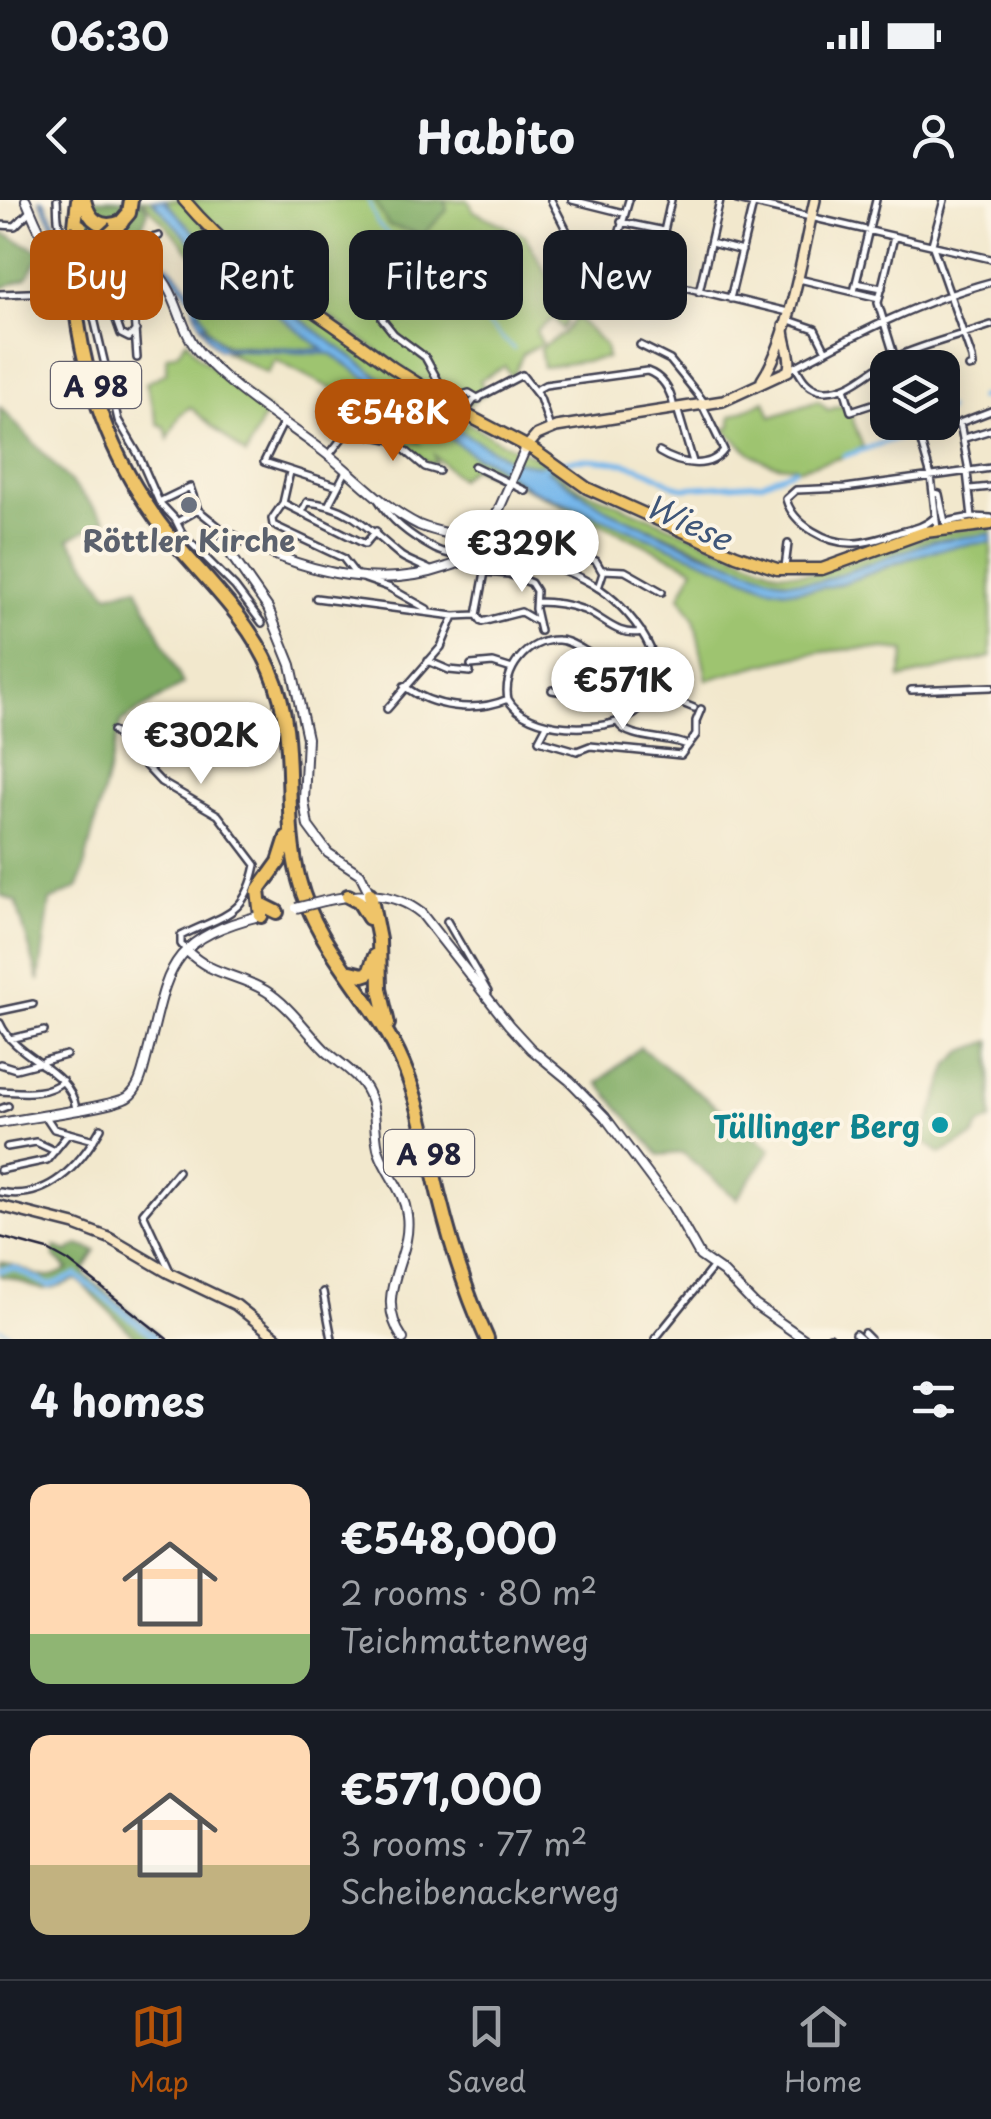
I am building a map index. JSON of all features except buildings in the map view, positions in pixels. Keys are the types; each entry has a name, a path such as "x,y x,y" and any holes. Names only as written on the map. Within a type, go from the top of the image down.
{"highway":[{"name":"A 98","path":"77,230 80,200"},
{"path":"80,200 95,222 119,226"},
{"path":"115,230 130,213 130,200"},
{"name":"A 98","path":"79,320 90,381 112,444 151,504 254,628 280,678 292,720 297,840 305,883 322,926 388,1024 416,1084 456,1241 491,1339"},
{"name":"A 98","path":"254,628 285,718 291,762 290,826 299,882 325,944 377,1017 402,1061 417,1104 451,1242 491,1339"},
{"path":"262,911 258,891 279,862 290,826"},
{"path":"262,911 263,892 278,876 290,874 299,882"},
{"path":"348,896 359,902 371,901"},
{"path":"351,972 366,974 374,967 371,901"},
{"path":"371,901 380,950 380,989 388,1024"},
{"path":"262,911 277,912"}],"main road":[{"path":"184,200 247,262 390,366 528,446 582,484 750,560 784,570 829,567 936,523 991,521"},
{"path":"771,368 816,200"},
{"path":"786,319 784,342 794,365"},
{"path":"528,446 566,426 735,398 760,382 784,355 794,365"},
{"path":"771,368 794,365"},
{"path":"0,1206 90,1230 168,1273 236,1304 278,1339"}],"street":[{"path":"26,200 41,230"},
{"path":"57,200 64,230"},
{"path":"551,200 566,230"},
{"path":"572,200 624,214"},
{"path":"620,230 628,200"},
{"path":"664,230 671,200"},
{"path":"699,292 720,200"},
{"path":"737,200 991,259"},
{"path":"854,292 876,200"},
{"path":"944,200 932,244 972,358 973,366 969,367"},
{"path":"730,299 753,202"},
{"path":"0,225 15,226 31,211"},
{"path":"621,222 660,230"},
{"path":"892,350 879,298 894,237"},
{"path":"711,243 742,251"},
{"path":"797,278 879,298"},
{"path":"163,282 189,338 218,368 329,455 437,550 463,560"},
{"path":"870,372 844,388 817,390 794,365 883,321 991,282"},
{"path":"856,283 882,288"},
{"path":"687,289 730,299 815,328 826,351"},
{"path":"0,294 30,293"},
{"path":"94,320 115,409 151,504 177,522 183,535 235,587 254,628"},
{"path":"117,320 122,334 129,338 137,327"},
{"path":"136,320 137,358"},
{"path":"383,320 394,334 425,356 446,395 470,393 478,399"},
{"path":"917,350 991,325"},
{"path":"644,346 677,366 704,404 724,453 714,460 694,463 659,452"},
{"path":"536,390 544,385 647,371 662,381 672,396 694,463"},
{"path":"469,414 478,399 518,376 536,390 551,431"},
{"path":"844,388 851,411 870,405"},
{"path":"350,428 345,416 354,406"},
{"path":"329,455 362,411"},
{"path":"972,517 960,423 991,412"},
{"path":"284,422 264,462 338,486"},
{"path":"350,428 390,439 426,467 439,471"},
{"path":"964,439 991,430"},
{"path":"920,440 931,476 936,523 864,542 844,543 814,532 787,505 788,495 796,490 845,488 931,476 991,468"},
{"path":"484,572 527,580 536,591 540,627 526,614 514,612 482,622 477,615 484,572 482,549 528,446"},
{"path":"474,466 526,491"},
{"path":"329,504 346,471"},
{"path":"290,472 283,503 272,519 274,526 343,558 359,576 388,587 429,611"},
{"path":"970,489 991,486"},
{"path":"151,504 190,487 198,510 229,535 279,558 359,576 389,579 432,572 482,549"},
{"path":"934,493 939,494 944,522 972,517 991,521"},
{"path":"302,512 307,502 329,504 376,531 406,559 432,572"},
{"path":"283,503 365,544 376,531"},
{"path":"177,522 198,510"},
{"path":"494,522 515,530"},
{"path":"415,528 566,572 598,588 624,609 642,632 656,666 653,691 640,710 617,722 594,726 547,724 522,717 508,699 508,677 532,648 559,640 612,662 656,666"},
{"path":"529,532 590,557 603,570 625,571 662,592"},
{"path":"229,535 223,540 223,548 248,575 268,608 291,665 307,738 304,801 308,826 328,853 362,877 371,901"},
{"path":"784,570 788,544"},
{"path":"598,588 603,570"},
{"path":"316,598 454,616 477,615"},
{"path":"526,614 535,606 558,603 582,610 622,633 642,632"},
{"path":"388,709 441,647 454,616"},
{"path":"654,656 664,654 678,661"},
{"path":"428,661 449,670 492,663 512,668"},
{"path":"404,686 432,700 465,708 485,707 508,699"},
{"path":"911,690 991,686"},
{"path":"552,690 616,692 640,710"},
{"path":"547,724 539,740 576,751 590,746 681,755 696,735 697,709 653,691"},
{"path":"617,722 629,734 673,738 687,745"},
{"path":"113,731 161,782 218,816 256,865 248,891 228,916 181,936 181,944 211,970 271,994 355,1075 369,1095 380,1153 402,1193 407,1215 406,1245 390,1296 394,1324 403,1339"},
{"path":"277,912 348,896 407,903 430,920 488,1001 531,1049 570,1080 605,1117 672,1208 690,1244 755,1305 804,1339"},
{"path":"0,1123 124,1099 135,1090 168,973 186,950 213,930 262,911"},
{"path":"447,921 490,997 488,1001"},
{"path":"0,1011 32,1004"},
{"path":"0,1022 10,1040 63,1081 76,1108"},
{"path":"10,1040 44,1031"},
{"path":"0,1064 16,1069 66,1056"},
{"path":"0,1091 31,1093 54,1088 63,1081"},
{"path":"46,1114 54,1129 94,1140"},
{"path":"0,1192 20,1194 47,1187 60,1178 101,1128"},
{"path":"0,1170 41,1162 69,1133"},
{"path":"7,1147 36,1142 54,1151"},
{"path":"168,1273 163,1252 143,1213 178,1172"},
{"path":"655,1339 714,1266"},
{"path":"324,1292 332,1339"},
{"path":"860,1336 870,1339"}],"green space":[{"path":"91,200 140,200 148,210 140,230 87,230"},
{"path":"143,200 181,200 209,230 183,230 183,244"},
{"path":"189,200 468,200 474,211 513,230 349,230 349,320 523,320 523,235 543,267 543,320 551,320 536,331 542,343 523,354 512,378 505,366 480,380 486,393 463,409 329,316 329,230 217,230"},
{"path":"374,200 445,200 447,210 428,230 388,225"},
{"path":"0,232 30,246 30,273 27,278 0,289"},
{"path":"286,320 326,350 227,345 214,336 205,322"},
{"path":"301,320 324,320 436,403 498,441 537,457 582,489 778,572 813,574 937,533 991,527 991,534 932,541 819,582 796,583 759,574 609,511 542,467 510,460 428,413"},
{"path":"574,320 579,320 605,345 607,358 543,367 540,348 563,334"},
{"path":"187,340 198,356 270,413 262,420 246,455 190,407 180,415 168,439 165,427 158,424 146,383 166,373 167,356 177,353"},
{"path":"241,349 332,354 475,456 531,489 769,587 825,587 932,551 991,542 991,657 900,679 905,651 830,651 707,680 694,618 680,596 694,568 509,480 472,468 459,479 434,455 436,464 403,444 420,443 401,424 275,360 267,373 226,352"},
{"path":"765,401 771,417 818,401 828,410 847,404 863,447 844,457 796,469 764,461 725,429 731,426 731,416"},
{"path":"0,407 106,520 69,539 108,594 137,587 183,684 121,722 79,887 50,901 39,981 16,902 0,895"},
{"path":"991,1041 991,1120 980,1125 974,1136 940,1154 923,1140 949,1064 963,1051"},
{"path":"640,1047 771,1149 737,1199 683,1153 659,1155 598,1083"},
{"path":"78,1245 96,1251 84,1269 86,1276 156,1333 154,1339 137,1339 77,1279 42,1289 0,1276 1,1262 41,1276 57,1274 68,1269 54,1256 55,1247 67,1252"}],"water":[{"path":"40,200 44,200 61,230 55,230"},
{"path":"152,200 164,200 192,230 183,230 183,234"},
{"path":"163,261 183,281 183,289"},
{"path":"199,320 205,320 203,325 223,346 324,350 285,320 301,320 428,413 510,460 541,466 609,511 701,552 784,581 819,582 932,541 991,534 991,542 932,551 825,587 769,587 531,489 475,456 332,354 219,349"}],"waterway":[{"path":"368,200 377,223 391,237 395,257 415,271 439,268 449,275 479,280 484,321 514,349"},
{"path":"979,398 991,394"},
{"path":"844,456 892,440"},
{"name":"Wiese","path":"540,469 565,461 608,461 648,471 683,488 761,483 795,469"},
{"path":"0,1270 14,1268 49,1286 76,1275 153,1339"},
{"path":"0,1328 20,1339"}],"railway":[{"path":"0,1237 48,1250 68,1261 167,1339"}],"place":[{"name":"Röttler Kirche","path":"189,505"},
{"name":"Tüllinger Berg","path":"940,1125"}]}
